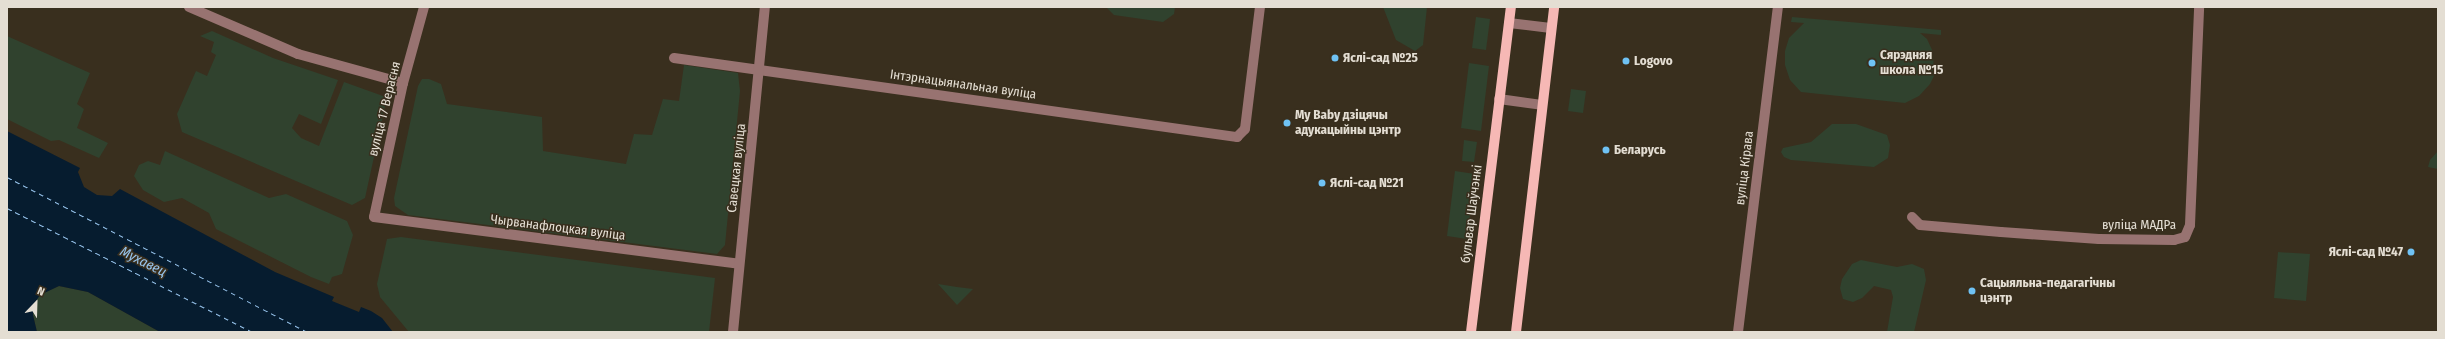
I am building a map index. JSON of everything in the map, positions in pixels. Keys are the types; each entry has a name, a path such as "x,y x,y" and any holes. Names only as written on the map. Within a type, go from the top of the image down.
{"main road":[{"name":"бульвар Шаўчэнкі","path":"1471,332 1511,7"},
{"path":"1516,332 1554,7"}],"street":[{"path":"189,7 298,54 403,83"},
{"name":"вуліца 17 Верасня","path":"374,217 403,83 424,7"},
{"name":"Савецкая вуліца","path":"733,332 765,7"},
{"name":"Інтэрнацыянальная вуліца","path":"674,58 1237,137 1245,129 1260,7"},
{"name":"вуліца Кірава","path":"1738,332 1778,7"},
{"name":"вуліца МАДРа","path":"1912,217 1920,225 2001,232 2099,239 2174,240 2185,237 2190,225 2199,7"},
{"path":"1509,24 1551,28"},
{"path":"1499,99 1542,106"},
{"name":"Чырванафлоцкая вуліца","path":"374,217 739,264"}],"green space":[{"path":"1106,7 1175,7 1174,14 1163,22 1114,15"},
{"path":"1383,7 1427,7 1423,45 1415,51 1396,40"},
{"path":"1476,17 1490,19 1486,50 1472,48"},
{"path":"1792,17 1941,30 1941,35 1920,33 1927,39 1933,52 1934,76 1930,84 1919,96 1905,103 1801,92 1790,80 1785,65 1785,51 1789,38 1804,23 1791,22"},
{"path":"212,31 273,58 338,80 321,124 299,114 292,128 301,138 319,146 344,82 383,96 386,102 365,198 352,205 182,132 177,114 192,80 196,71 207,76 216,55 211,52 214,42 200,36"},
{"path":"7,36 90,73 77,104 84,109 77,128 108,143 99,158 59,140 51,141 7,119"},
{"path":"1469,63 1489,66 1481,131 1461,128"},
{"path":"684,65 738,73 740,91 725,245 717,254 408,215 395,206 394,198 418,86 422,79 429,79 441,84 447,104 542,117 543,151 626,164 634,134 652,135 663,99 679,101"},
{"path":"1571,89 1586,91 1583,113 1568,111"},
{"path":"1832,124 1856,124 1887,135 1890,145 1888,158 1874,167 1791,160 1784,157 1781,152 1783,148 1811,142"},
{"path":"1464,140 1477,142 1474,162 1462,161"},
{"path":"165,151 269,198 286,194 347,221 353,235 342,274 332,277 329,284 311,277 216,229 209,213 182,198 164,202 143,190 134,176 139,165 148,161 160,165"},
{"path":"2438,151 2438,169 2428,167 2430,160"},
{"path":"1455,171 1475,174 1467,239 1447,236"},
{"path":"401,237 715,278 709,332 409,332 380,297 377,284 387,239"},
{"path":"2278,252 2310,254 2306,301 2274,298"},
{"path":"1861,260 1897,267 1912,264 1924,269 1926,280 1914,332 1887,332 1893,297 1891,290 1874,286 1862,298 1853,302 1843,299 1840,288 1842,279 1852,264"},
{"path":"938,284 957,287 973,289 957,305"},
{"path":"59,286 88,292 160,332 37,332 33,315 34,304 39,295"}],"water":[{"name":"Мухавец","path":"7,131 80,168 78,172 84,187 97,195 112,196 120,189 275,272 334,297 332,301 359,312 361,307 371,311 382,318 393,332 160,332 88,292 59,286 40,295 34,304 33,315 37,332 7,332"}],"ferry route":[{"path":"7,177 307,332"},
{"path":"7,208 252,332"}],"place":[{"name":"Яслі-сад №25","path":"1335,58"},
{"name":"Logovo","path":"1626,61"},
{"name":"Сярэдняя школа №15","path":"1872,63"},
{"name":"My Baby дзіцячы адукацыйны цэнтр","path":"1287,123"},
{"name":"Беларусь","path":"1606,150"},
{"name":"Яслі-сад №21","path":"1322,183"},
{"name":"Яслі-сад №47","path":"2411,252"},
{"name":"Сацыяльна-педагагічны цэнтр","path":"1972,291"}]}
